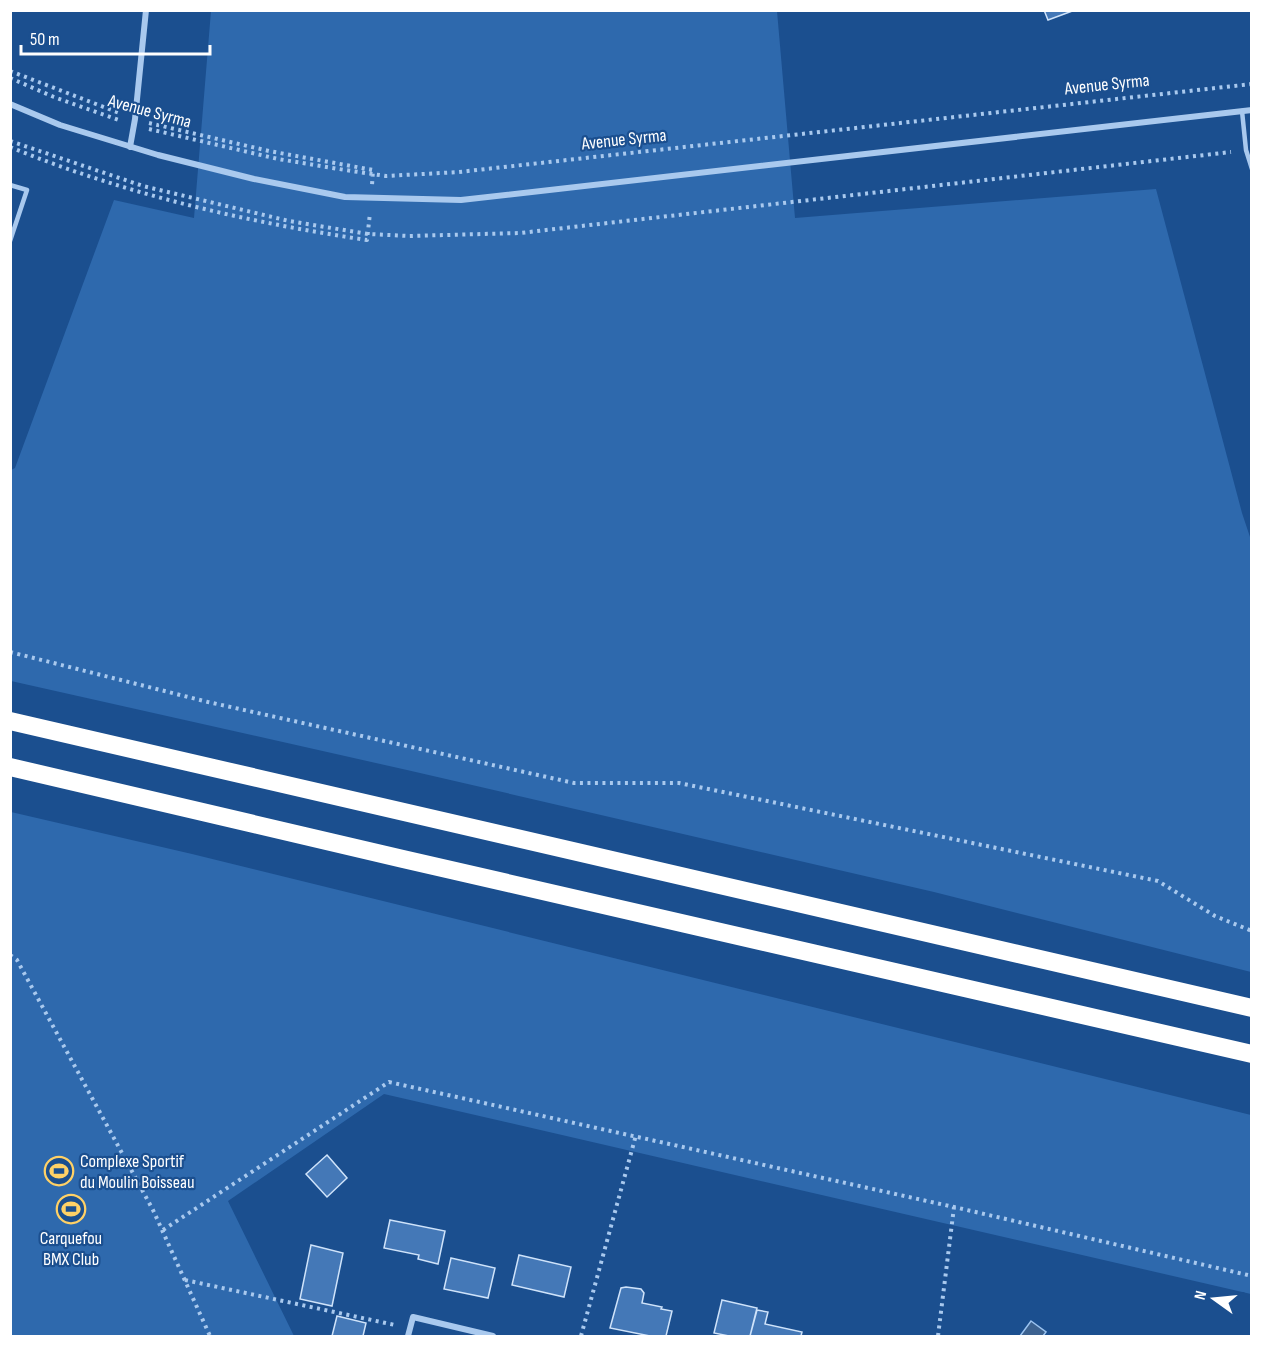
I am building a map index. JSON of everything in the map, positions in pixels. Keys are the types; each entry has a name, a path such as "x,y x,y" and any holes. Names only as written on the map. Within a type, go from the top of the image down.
{"highway":[{"path":"10,721 1251,1008"},
{"path":"10,767 1251,1054"}],"street":[{"path":"130,147 146,10"},
{"path":"10,104 60,125 130,147 254,179 345,197 461,200 1251,110"},
{"path":"408,1336 413,1317 493,1336"}],"lane":[{"path":"1242,111 1246,150 1251,168"},
{"path":"10,185 27,190 10,241"}],"path":[{"path":"10,71 134,122"},
{"name":"Avenue Syrma","path":"10,78 54,97 134,122 278,159 386,176 459,172 1251,84"},
{"path":"10,147 116,186 168,200 306,231 367,240 373,174"},
{"path":"10,652 207,702 574,783 679,783 1158,881 1215,916 1251,931"},
{"path":"10,955 17,960 163,1230 210,1336"},
{"path":"163,1230 389,1082 636,1135 1251,1276"},
{"path":"581,1336 636,1135"},
{"path":"938,1336 954,1207"},
{"path":"185,1280 410,1329"}],"shaded area":[{"path":"211,11 777,11 795,218 1156,189 1251,540 1251,972 934,892 11,681 11,470 15,468 114,200 194,218"},
{"path":"11,812 192,854 1251,1115 1251,1294 384,1094 228,1201 294,1336 11,1336"},
{"path":"1031,1321 1046,1332 1043,1336 1020,1336"}],"building":[{"path":"1044,10 1075,10 1048,20"},
{"path":"327,1155 347,1178 327,1197 306,1174"},
{"path":"390,1220 445,1231 438,1264 418,1259 419,1255 384,1248"},
{"path":"311,1245 343,1253 332,1306 300,1299"},
{"path":"519,1255 571,1267 564,1297 512,1285"},
{"path":"451,1258 495,1268 488,1298 444,1289"},
{"path":"621,1288 641,1289 644,1293 642,1303 672,1311 666,1336 650,1336 610,1328"},
{"path":"722,1300 757,1308 750,1336 714,1333"},
{"path":"757,1310 768,1312 765,1324 802,1332 801,1336 750,1336"},
{"path":"337,1316 366,1323 363,1336 332,1336"}],"place":[{"name":"Complexe Sportif du Moulin Boisseau","path":"59,1171"},
{"name":"Carquefou BMX Club","path":"71,1209"}]}
